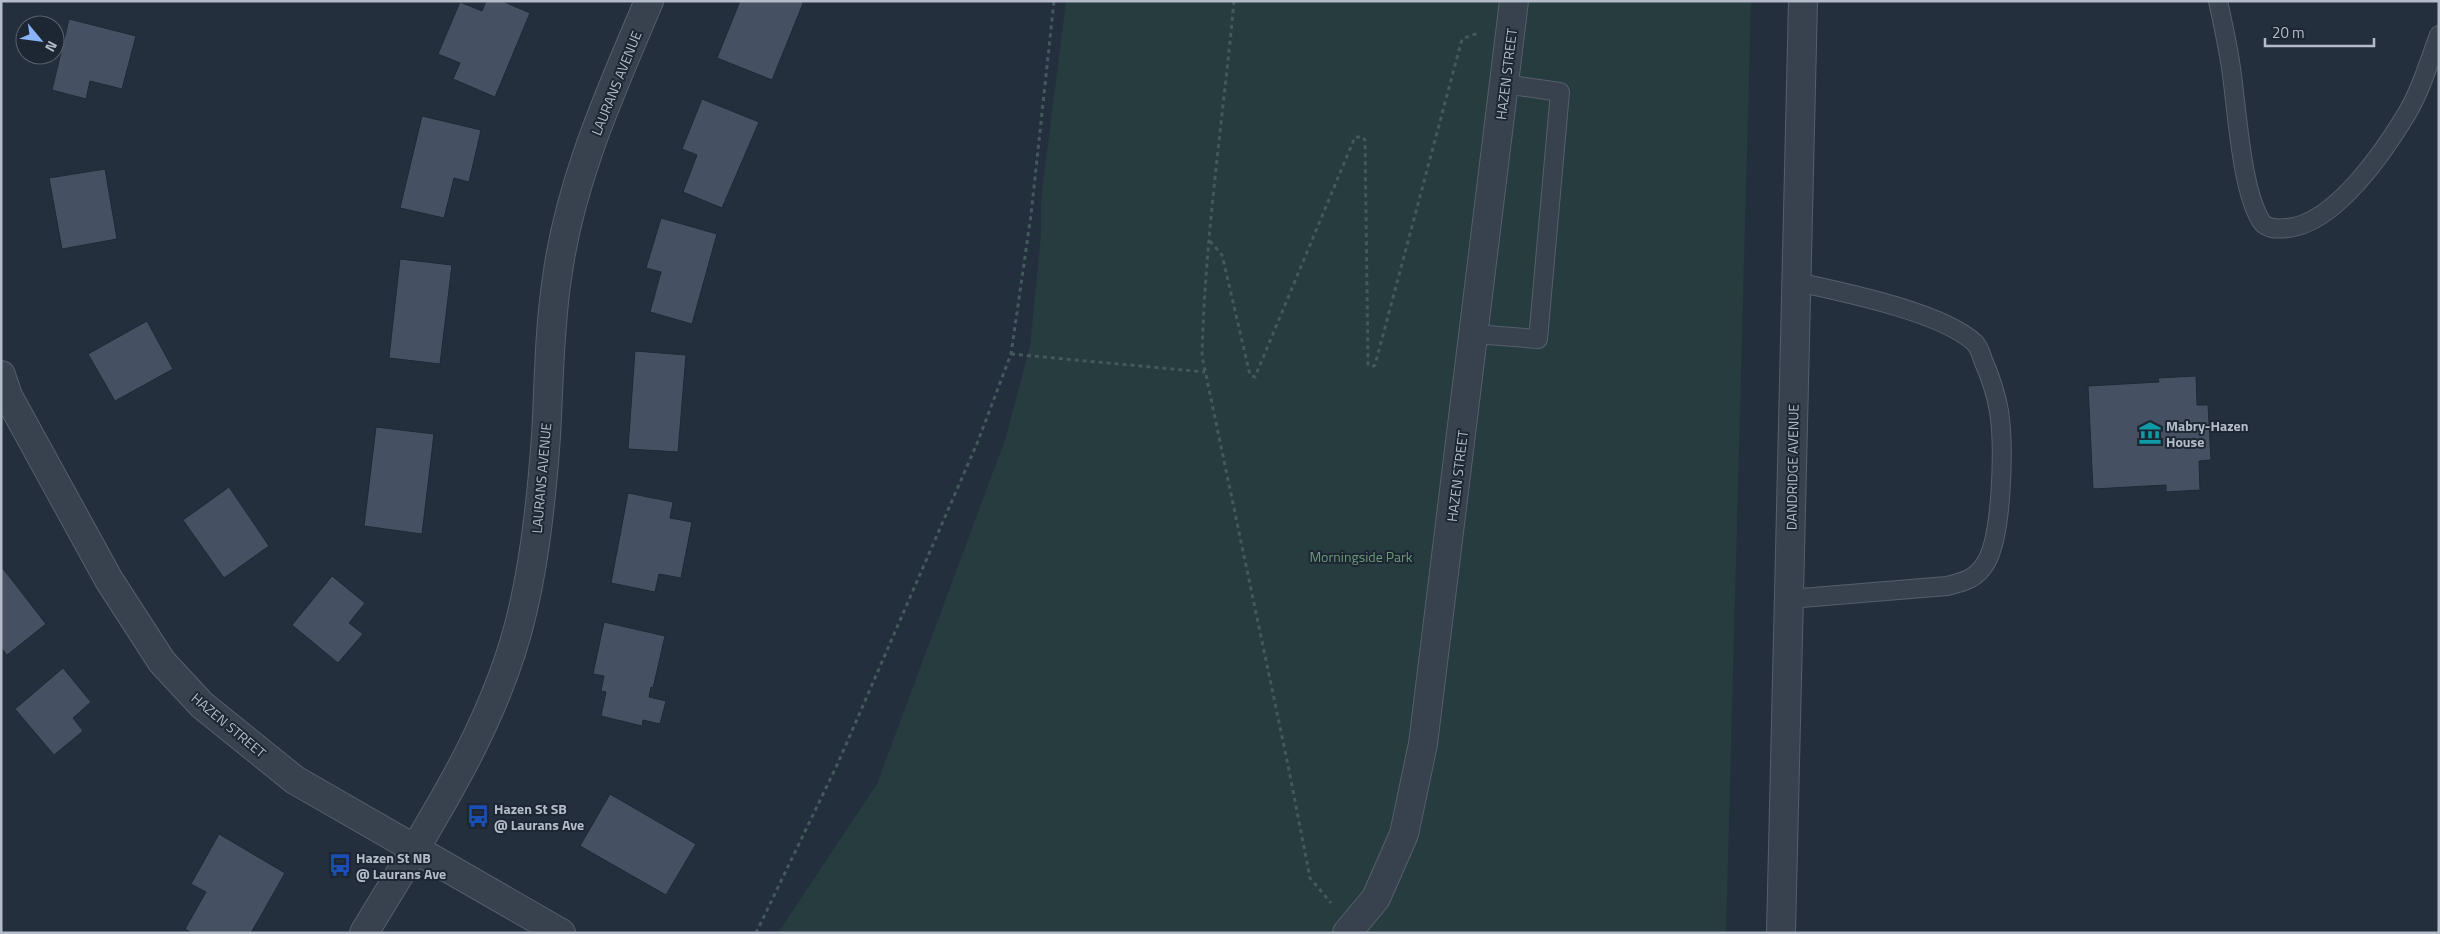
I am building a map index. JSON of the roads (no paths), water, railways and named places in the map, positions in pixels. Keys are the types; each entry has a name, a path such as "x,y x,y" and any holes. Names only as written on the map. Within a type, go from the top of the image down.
{"street":[{"name":"LAURANS AVENUE","path":"364,933 445,796 480,727 504,673 523,610 534,543 546,437 556,280 569,213 602,111 649,1"},
{"name":"DANDRIDGE AVENUE","path":"1781,933 1803,1"},
{"name":"HAZEN STREET","path":"1349,930 1376,898 1404,834 1423,744 1514,10"},
{"name":"HAZEN STREET","path":"1,375 8,396 60,495 109,580 162,662 202,705 295,780 561,933"}],"lane":[{"path":"2218,1 2231,66 2251,200 2262,223 2275,229 2300,227 2330,209 2370,169 2406,115 2422,84 2439,34"},
{"path":"1474,334 1538,339 1560,92 1505,84"},
{"path":"1789,599 1947,586 1970,580 1985,564 1994,542 2001,490 1999,411 1988,373 1977,345 1956,328 1919,314 1840,291 1797,282"}],"place":[{"name":"Mabry-Hazen House","path":"2150,433"},
{"name":"Hazen St SB @ Laurans Ave","path":"478,816"},
{"name":"Hazen St NB @ Laurans Ave","path":"340,865"}],"park label":[{"name":"Morningside Park","path":"1361,556"}]}
